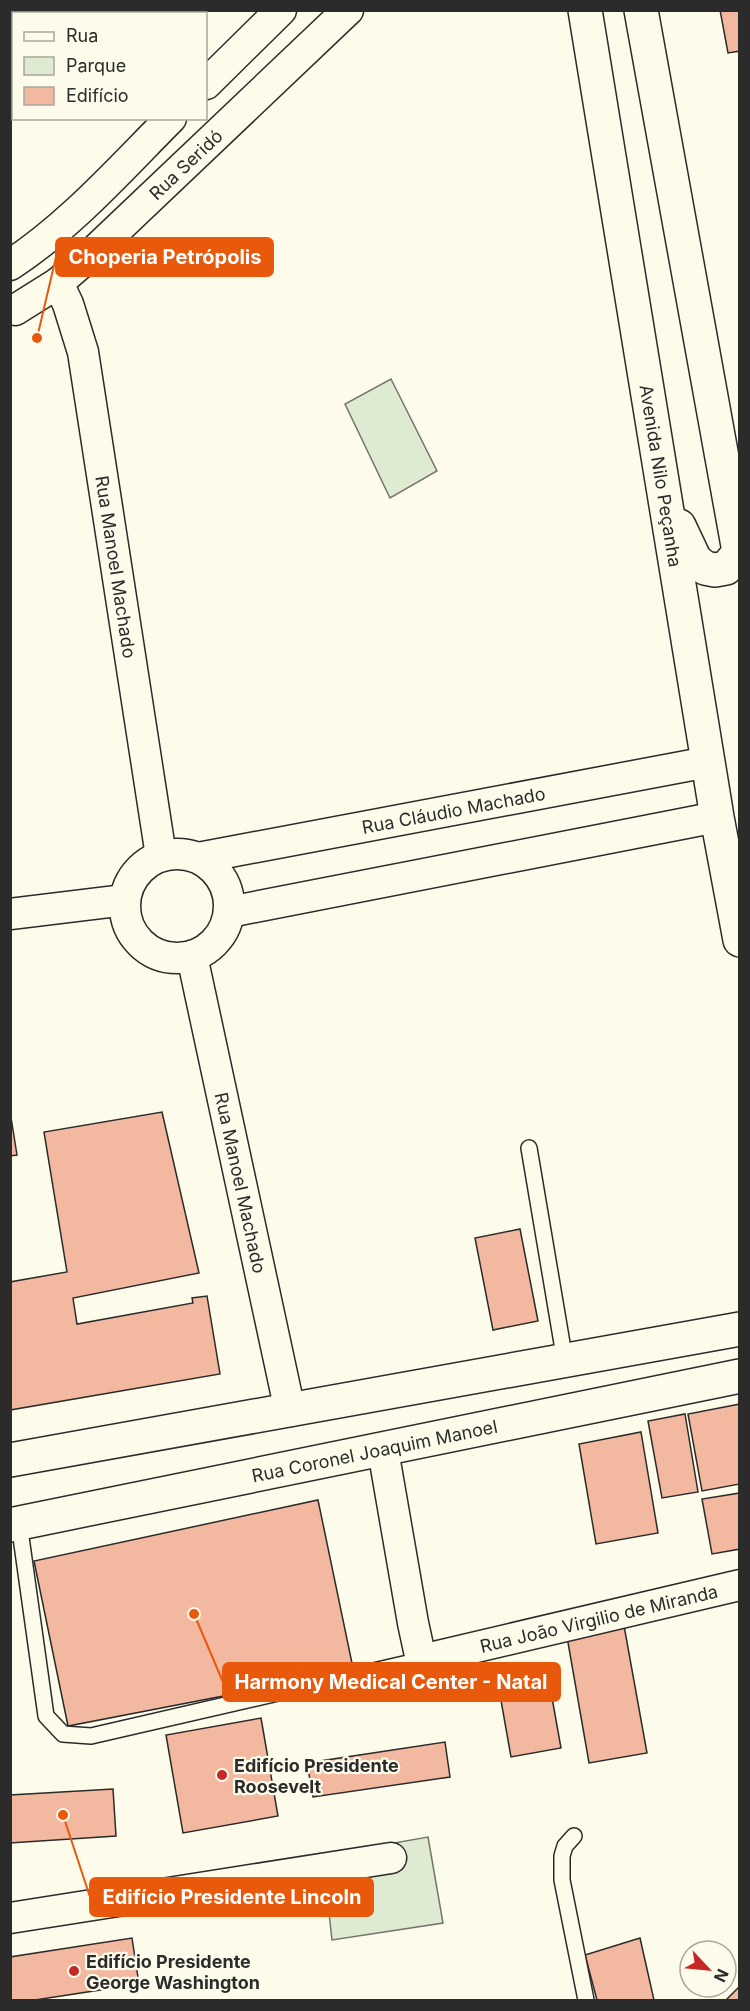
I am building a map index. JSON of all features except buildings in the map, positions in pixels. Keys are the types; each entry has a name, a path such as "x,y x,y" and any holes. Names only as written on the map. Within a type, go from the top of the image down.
{"main road":[{"name":"Avenida Nilo Peçanha","path":"585,10 717,817 740,940"},
{"path":"641,10 739,555 726,568 715,570 701,566 695,560 673,511 654,431"},
{"path":"10,1460 740,1329"},
{"name":"Rua Coronel Joaquim Manoel","path":"15,1524 740,1376"}],"street":[{"path":"250,103 212,78 281,10"},
{"name":"Rua Seridó","path":"13,313 58,283 88,257 348,10"},
{"path":"10,265 37,247 68,220 169,120"},
{"path":"10,270 19,283 20,293 13,313"},
{"name":"Rua Manoel Machado","path":"58,283 68,304 83,352 161,856"},
{"name":"Rua Cláudio Machado","path":"198,858 708,762"},
{"path":"229,912 717,817"},
{"path":"180,854 198,858 214,869 224,885 229,912 225,926 217,939 206,949 192,956 171,958 151,952 135,938 126,919 125,900 131,881 143,866 161,856 180,854"},
{"path":"10,914 125,900"},
{"name":"Rua Manoel Machado","path":"192,956 290,1411"},
{"path":"383,1450 413,1623 422,1660"},
{"name":"Rua João Virgilio de Miranda","path":"422,1660 740,1585"},
{"path":"10,1918 391,1858"}],"lane":[{"path":"529,1148 565,1361"},
{"path":"15,1524 46,1716 63,1734 91,1736 422,1660"},
{"path":"574,1836 565,1846 562,1856 562,1880 586,2001"}],"green space":[{"path":"391,379 437,471 390,498 345,404"},
{"path":"428,1837 443,1923 332,1940 326,1886 370,1878 365,1848"}],"place":[{"name":"Choperia Petrópolis","path":"37,338"},
{"name":"Harmony Medical Center - Natal","path":"194,1614"},
{"name":"Edifício Presidente Roosevelt","path":"222,1775"},
{"name":"Edifício Presidente Lincoln","path":"63,1815"},
{"name":"Edifício Presidente George Washington","path":"74,1971"}]}
